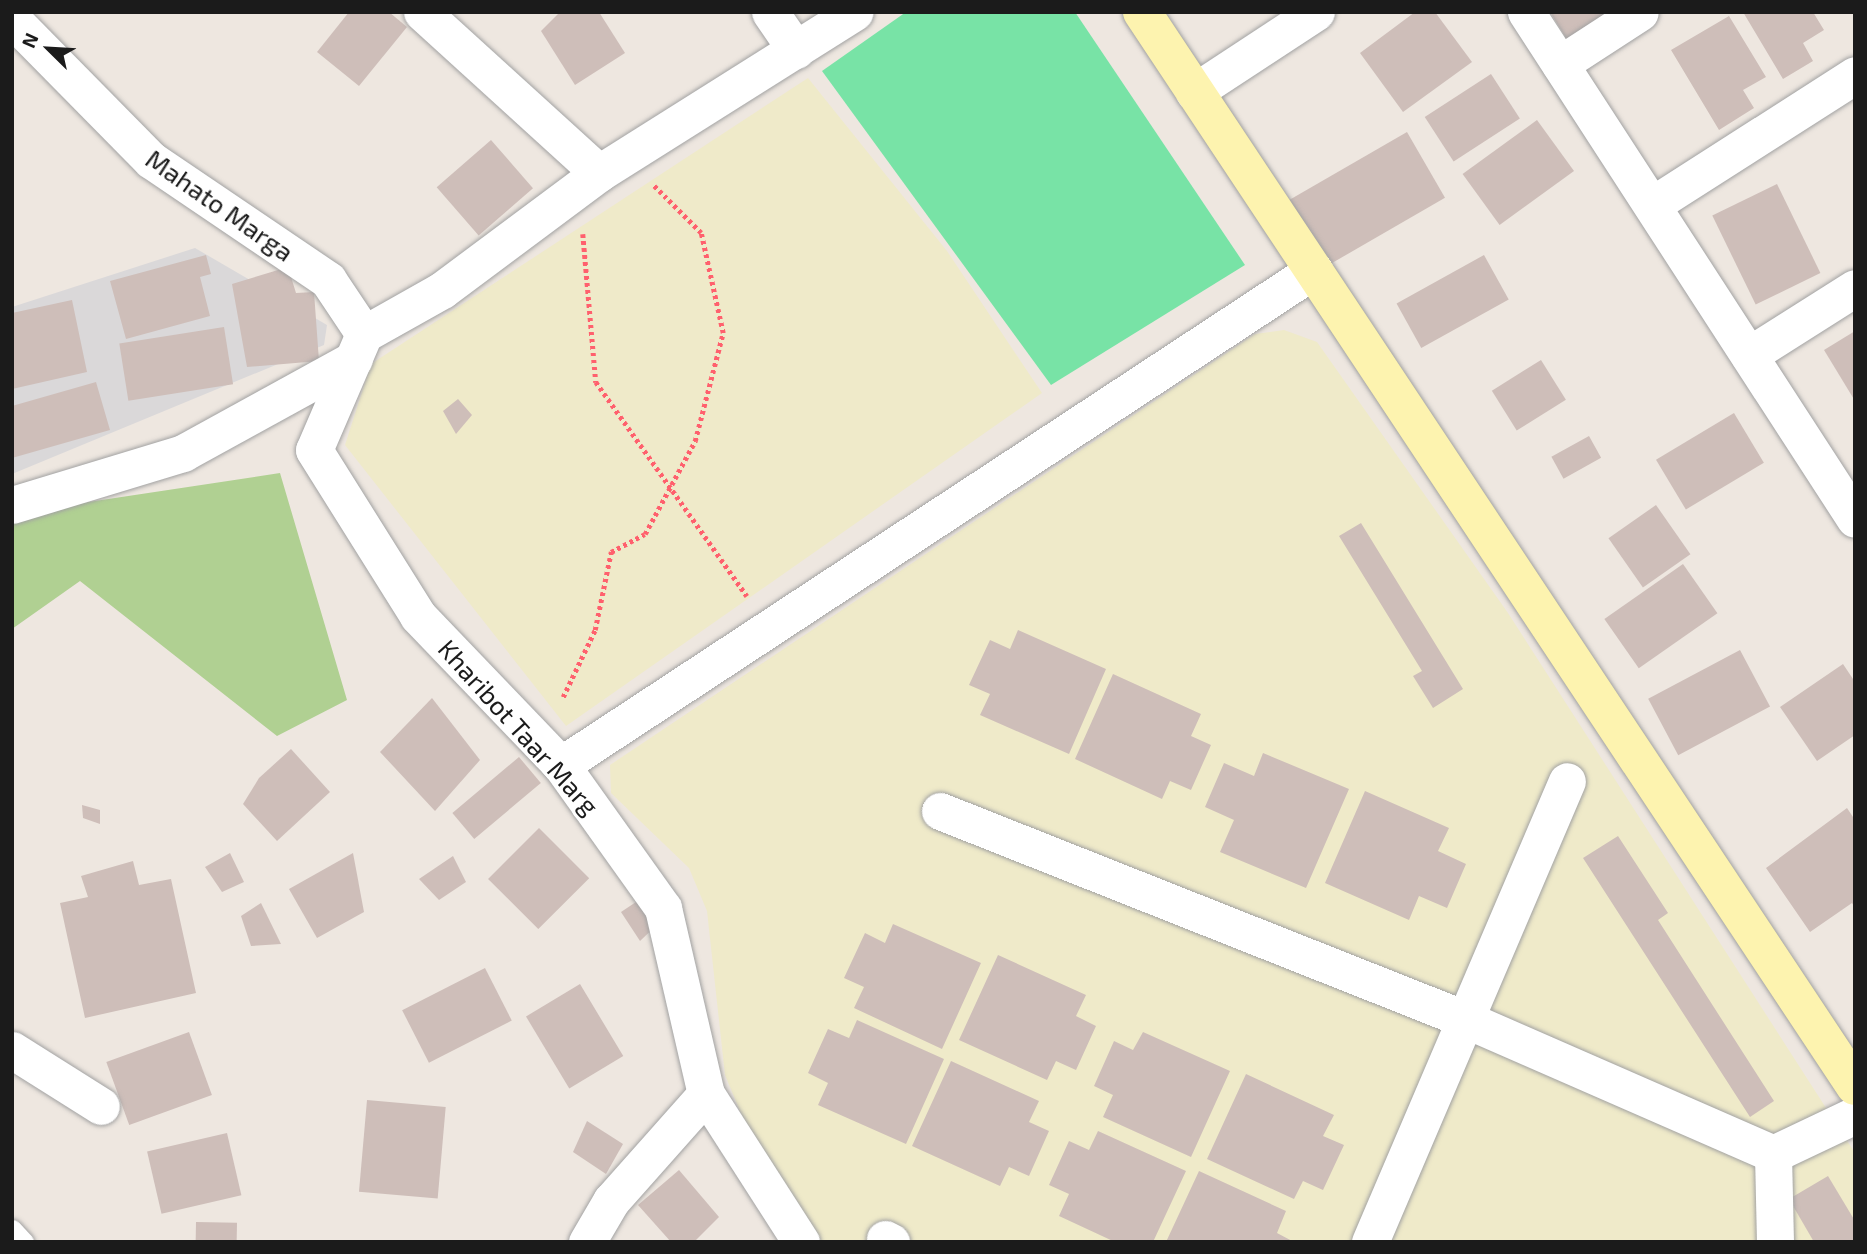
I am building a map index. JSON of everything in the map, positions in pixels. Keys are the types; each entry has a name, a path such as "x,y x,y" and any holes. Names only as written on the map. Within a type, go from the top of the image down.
{"street":[{"path":"422,12 602,173"},
{"path":"770,12 796,50"},
{"path":"12,505 183,453 359,346 442,290 602,173 855,12"},
{"path":"1142,12 1855,1086"},
{"path":"1195,92 1316,12"},
{"path":"1526,12 1749,355 1844,480 1855,519"},
{"path":"1560,64 1640,12"},
{"name":"Mahato Marga","path":"12,19 151,160 328,281 359,346"},
{"path":"1652,205 1855,75"},
{"path":"561,765 768,626 1314,270"},
{"path":"1749,355 1855,288"},
{"name":"Kharibot Taar Marg","path":"359,346 314,450 418,615 561,765 663,908 706,1094 801,1242"},
{"path":"1370,1242 1567,781"},
{"path":"940,811 1467,1020 1773,1154 1855,1115"},
{"path":"12,1050 101,1106"},
{"path":"587,1242 611,1201 706,1094"},
{"path":"1773,1154 1775,1242"}],"lane":[{"path":"12,1230 24,1242"}],"path":[{"path":"563,697 595,630 611,552 645,534 672,490 695,441 723,333 701,233 602,173 596,382 672,490 768,626"}],"shaded area":[{"path":"808,78 947,251 1042,393 566,726 345,445 371,364"},
{"path":"195,248 327,325 324,345 12,474 12,307"},
{"path":"1284,330 1317,342 1508,613 1855,1153 1855,1242 821,1242 749,1133 725,1075 707,911 689,868 611,793 610,765 1255,334"}],"green space":[{"path":"906,12 1075,12 1245,265 1051,385 822,71"},
{"path":"280,473 347,700 277,736 80,581 12,629 12,519 22,512"}],"building":[{"path":"349,12 389,12 407,27 359,86 317,52"},
{"path":"560,12 599,12 625,53 575,85 541,31"},
{"path":"1415,12 1435,12 1472,62 1403,112 1360,53"},
{"path":"1550,12 1630,12 1572,48"},
{"path":"1743,12 1813,12 1824,30 1803,43 1813,61 1783,79"},
{"path":"1729,16 1766,77 1743,90 1754,108 1719,130 1671,50"},
{"path":"1491,74 1520,118 1454,161 1425,117"},
{"path":"1537,120 1574,171 1500,225 1463,174"},
{"path":"1407,132 1445,198 1326,266 1288,200"},
{"path":"491,140 533,188 479,236 437,187"},
{"path":"1777,184 1820,273 1756,305 1712,216"},
{"path":"206,255 211,274 200,277 210,316 126,339 110,281"},
{"path":"1484,255 1509,300 1421,348 1397,303"},
{"path":"288,267 296,293 314,292 319,361 247,367 232,284"},
{"path":"72,300 87,372 12,389 12,313"},
{"path":"224,327 233,384 128,401 119,344"},
{"path":"1855,331 1855,401 1824,350"},
{"path":"1541,360 1566,400 1517,431 1492,391"},
{"path":"96,382 110,430 12,458 12,406"},
{"path":"458,399 472,415 456,434 443,411"},
{"path":"1734,413 1764,463 1686,510 1656,460"},
{"path":"1589,436 1601,458 1564,479 1551,457"},
{"path":"1656,505 1690,554 1643,587 1608,538"},
{"path":"1361,523 1463,689 1433,708 1413,676 1422,671 1339,536"},
{"path":"1683,564 1717,613 1639,668 1604,619"},
{"path":"1018,630 1106,669 1069,754 980,715 990,694 969,685 990,640 1010,649"},
{"path":"1740,650 1770,707 1678,755 1648,699"},
{"path":"1843,664 1855,682 1855,735 1817,761 1780,707"},
{"path":"1113,674 1201,714 1191,736 1211,745 1191,790 1170,781 1162,799 1075,759"},
{"path":"432,698 480,760 435,811 380,752"},
{"path":"291,749 330,792 277,841 243,804 259,778"},
{"path":"1263,753 1349,789 1306,888 1220,852 1234,820 1205,807 1224,763 1254,776"},
{"path":"519,757 541,783 474,839 452,813"},
{"path":"1365,791 1449,828 1438,851 1466,864 1447,908 1419,896 1409,920 1325,883"},
{"path":"82,805 100,810 100,824 83,818"},
{"path":"1847,808 1855,820 1855,908 1852,903 1810,932 1766,868"},
{"path":"539,828 589,878 538,929 488,879"},
{"path":"1618,836 1668,913 1658,920 1774,1101 1750,1117 1583,858"},
{"path":"230,853 244,882 222,892 205,867"},
{"path":"353,853 364,912 317,938 289,889"},
{"path":"453,856 466,882 439,900 419,879"},
{"path":"133,861 139,885 171,879 196,993 85,1018 60,903 88,897 81,876"},
{"path":"642,898 659,923 640,941 621,912"},
{"path":"261,903 281,944 251,946 241,916"},
{"path":"893,924 981,963 942,1049 854,1008 864,987 844,978 865,933 885,943"},
{"path":"998,955 1086,995 1076,1016 1096,1026 1076,1070 1056,1061 1047,1080 959,1040"},
{"path":"485,968 512,1021 429,1063 402,1010"},
{"path":"580,984 623,1056 569,1088 526,1016"},
{"path":"857,1020 944,1059 906,1144 818,1105 828,1083 808,1073 828,1029 849,1038"},
{"path":"189,1032 212,1095 129,1125 106,1062"},
{"path":"1143,1032 1230,1071 1191,1157 1103,1117 1113,1095 1094,1086 1114,1041 1133,1050"},
{"path":"951,1061 1039,1101 1029,1122 1049,1131 1029,1176 1009,1167 1000,1186 912,1146"},
{"path":"1246,1074 1334,1115 1323,1136 1344,1145 1323,1190 1303,1181 1294,1199 1207,1159"},
{"path":"367,1100 446,1107 438,1199 359,1192"},
{"path":"587,1121 623,1144 606,1174 573,1152"},
{"path":"1098,1131 1186,1171 1153,1242 1115,1242 1059,1216 1069,1194 1049,1185 1069,1141 1089,1150"},
{"path":"227,1133 241,1195 161,1214 147,1151"},
{"path":"679,1170 719,1217 694,1242 671,1242 638,1205"},
{"path":"1199,1171 1286,1211 1277,1233 1294,1242 1166,1242"},
{"path":"1828,1176 1855,1221 1855,1242 1814,1242 1789,1199"},
{"path":"196,1222 237,1223 237,1242 196,1242"}]}
